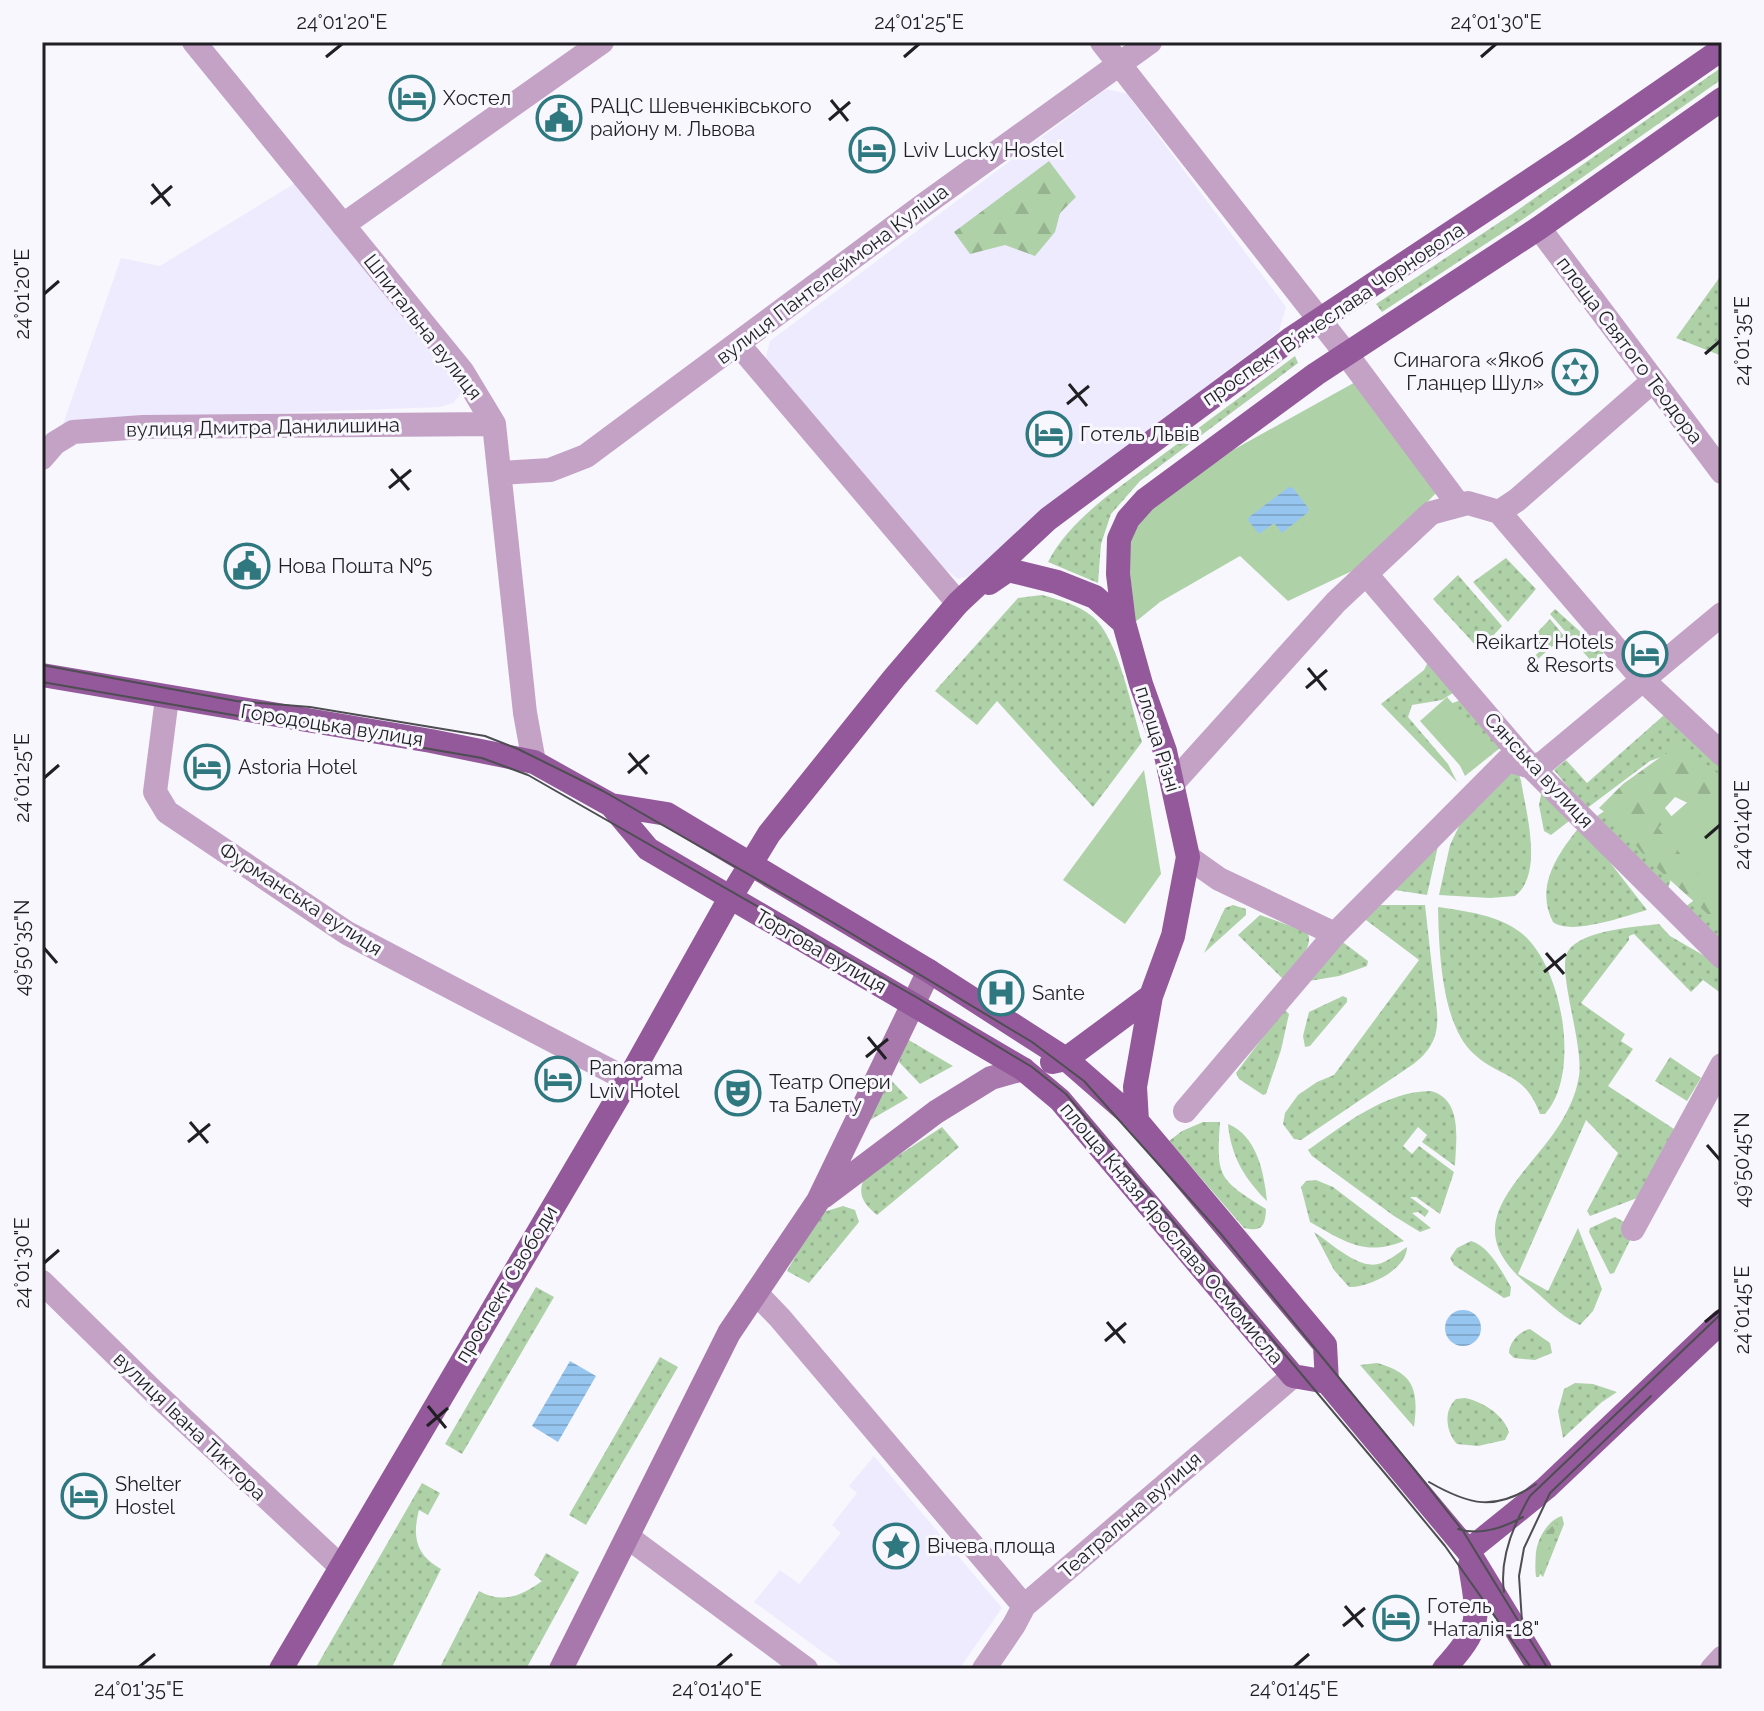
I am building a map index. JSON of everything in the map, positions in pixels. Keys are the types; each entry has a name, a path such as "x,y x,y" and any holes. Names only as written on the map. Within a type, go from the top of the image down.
{"main road":[{"name":"проспект Вʼячеслава Чорновола","path":"730,898 769,834 894,678 958,603 1048,519 1292,338 1722,49"},
{"name":"проспект Вʼячеслава Чорновола","path":"1145,500 1347,355 1539,228 1722,99"},
{"name":"площа Різні","path":"1145,500 1128,519 1119,539 1118,574 1124,623 1173,783 1188,857"},
{"path":"958,603 1008,570 1057,582 1095,597 1124,623"},
{"name":"Городоцька вулиця","path":"42,675 431,741 534,762 611,805 667,814 751,863"},
{"name":"Городоцька вулиця","path":"611,805 648,849 730,898"},
{"path":"1137,1121 1135,1087 1151,996 1173,936 1188,857"},
{"name":"Торгова вулиця","path":"751,863 1066,1059"},
{"name":"Торгова вулиця","path":"730,898 1023,1069"},
{"name":"проспект Свободи","path":"281,1669 628,1080 730,898"},
{"path":"561,1669 729,1333 818,1201 929,971"},
{"path":"818,1201 936,1112 991,1078 1066,1059 1151,996"},
{"name":"площа Князя Ярослава Осмомисла","path":"1023,1069 1060,1100 1293,1376 1327,1382 1325,1345 1137,1121 1066,1059"},
{"path":"1468,1551 1546,1488 1722,1321"},
{"path":"1327,1382 1468,1551 1540,1669"},
{"path":"1444,1669 1466,1646 1477,1621 1468,1551"}],"street":[{"name":"Шпитальна вулиця","path":"194,42 462,371 494,424 525,713 534,762"},
{"path":"343,225 602,42"},
{"path":"1102,42 1347,355 1458,504"},
{"name":"вулиця Пантелеймона Куліша","path":"501,473 550,470 586,456 921,207 1150,42"},
{"name":"площа Святого Теодора","path":"1539,228 1722,472"},
{"path":"739,345 958,603"},
{"path":"1499,512 1517,500 1653,381"},
{"name":"вулиця Дмитра Данилишина","path":"42,458 55,443 73,432 143,427 494,424"},
{"path":"1173,783 1336,602 1431,513 1468,503 1499,512 1643,680 1722,754"},
{"name":"Сянська вулиця","path":"1366,574 1531,767 1722,957"},
{"path":"1185,1111 1335,934 1508,760 1531,767 1543,763 1722,614"},
{"name":"Фурманська вулиця","path":"167,698 155,792 167,812 347,933 628,1080"},
{"path":"1188,857 1219,879 1335,934"},
{"path":"1633,1229 1722,1065"},
{"name":"вулиця Івана Тиктора","path":"42,1282 340,1566"},
{"path":"756,1293 1024,1606"},
{"name":"Театральна вулиця","path":"984,1669 1024,1606 1293,1376"},
{"path":"629,1538 806,1669"},
{"path":"1712,1669 1722,1658"}],"shaded area":[{"path":"1106,89 1127,94 1286,307 1279,331 1093,474 968,576 958,579 945,569 765,360 770,341"},
{"path":"297,182 458,382 461,394 453,403 440,407 74,421 62,427 121,258 160,266"},
{"name":"Вічева площа","path":"874,1456 1002,1608 959,1669 846,1669 754,1602 780,1570 799,1584 841,1533 832,1525 857,1493 849,1486"}],"green space":[{"path":"1722,67 1722,79 1519,222 1382,312 1376,304 1512,214"},
{"path":"1049,161 1076,197 1060,213 1055,232 1035,256 1005,245 970,254 954,232"},
{"path":"1722,274 1722,356 1676,338"},
{"path":"1295,356 1298,363 1140,481 1111,514 1101,544 1098,583 1048,562 1060,543 1089,511"},
{"path":"1359,380 1440,489 1367,564 1288,601 1240,556 1160,602 1134,623 1125,543 1139,517 1233,450"},
{"path":"1506,558 1536,589 1508,622 1473,582"},
{"path":"1458,575 1502,626 1480,650 1433,599"},
{"path":"1042,595 1081,609 1102,627 1117,657 1142,742 1093,807 997,701 977,725 935,691 1018,598"},
{"path":"1555,609 1604,653 1592,662 1550,614"},
{"path":"1550,619 1564,636 1530,666 1527,663 1540,651 1530,640"},
{"path":"1428,662 1459,689 1442,700 1412,705 1408,717 1448,764 1457,782 1381,704 1424,670"},
{"path":"1447,697 1491,746 1464,770 1420,721"},
{"path":"1461,700 1500,748 1465,776 1449,743 1450,704"},
{"path":"1664,715 1722,767 1722,800 1670,754 1650,761 1586,809 1554,770 1566,760 1587,783"},
{"path":"1680,743 1722,777 1722,831 1690,804 1675,797 1665,808 1722,879 1722,927 1648,860 1614,819 1599,808 1623,784"},
{"path":"1504,769 1519,774 1526,809 1531,858 1524,886 1515,896 1439,895 1450,845 1460,824"},
{"path":"1144,770 1161,874 1125,924 1063,880"},
{"path":"1544,780 1573,818 1551,835 1544,831 1539,805"},
{"path":"1698,793 1722,821 1722,895 1719,898 1658,828"},
{"path":"1609,808 1671,879 1668,888 1594,818"},
{"path":"1581,825 1647,910 1585,926 1561,926 1553,922 1546,895 1548,883 1557,858"},
{"path":"1440,837 1427,895 1382,888"},
{"path":"1722,893 1722,947 1681,910 1697,898"},
{"path":"1233,905 1246,909 1246,915 1204,953 1225,908"},
{"path":"1381,905 1425,905 1437,1012 1435,1036 1429,1048 1412,1065 1301,1140 1294,1139 1283,1124 1285,1113 1298,1095 1334,1075 1419,960 1358,914"},
{"path":"1438,907 1481,915 1511,926 1535,947 1547,968 1562,1020 1564,1047 1563,1073 1556,1096 1545,1114 1540,1114 1527,1090 1484,1062 1463,1041 1448,1006 1444,985"},
{"path":"1260,915 1307,932 1306,950 1283,979 1238,935"},
{"path":"1659,924 1670,936 1722,966 1722,994 1703,980 1691,992 1634,934 1629,936 1581,1003 1625,1034 1621,1041 1633,1049 1608,1086 1674,1129 1645,1195 1590,1216 1587,1211 1618,1153 1586,1120 1518,1274 1548,1291 1578,1228 1602,1289 1593,1311 1580,1325 1552,1306 1509,1266 1499,1249 1495,1232 1497,1216 1514,1184 1559,1125 1577,1086 1578,1046 1565,974 1568,951 1585,938 1597,934"},
{"path":"1340,940 1368,961 1367,966 1339,976 1309,981"},
{"path":"1343,996 1347,1002 1310,1046 1305,1047 1303,1036 1309,1012"},
{"path":"1282,1012 1289,1014 1281,1050 1266,1094 1263,1095 1239,1079 1236,1073"},
{"path":"907,1039 953,1066 920,1084 899,1062"},
{"path":"1670,1057 1701,1078 1687,1101 1655,1081"},
{"path":"891,1080 908,1098 865,1123"},
{"path":"1431,1091 1441,1096 1453,1112 1455,1166 1422,1142 1427,1135 1418,1127 1403,1146 1412,1154 1419,1146 1454,1172 1440,1214 1416,1197 1410,1197 1429,1211 1425,1217 1418,1212 1412,1213 1431,1228 1420,1232 1312,1156 1308,1150 1381,1103"},
{"path":"1203,1122 1220,1122 1220,1167 1238,1191 1266,1209 1261,1227 1244,1228 1169,1141"},
{"path":"1228,1124 1246,1137 1252,1146 1264,1178 1267,1201 1240,1166"},
{"path":"942,1127 959,1147 877,1215 861,1194 865,1177"},
{"path":"1316,1180 1333,1187 1404,1241 1390,1246 1355,1245 1310,1222 1301,1187 1306,1181"},
{"path":"843,1206 855,1210 859,1222 809,1283 787,1271 820,1213"},
{"path":"1615,1217 1633,1227 1634,1232 1614,1273 1610,1274 1589,1232 1590,1228"},
{"path":"1314,1232 1353,1259 1370,1265 1385,1261 1407,1247 1401,1263 1386,1276 1349,1287 1334,1270"},
{"path":"1471,1241 1484,1248 1494,1260 1511,1287 1510,1296 1504,1298 1454,1265 1450,1258 1457,1248"},
{"path":"536,1287 554,1297 462,1454 445,1444"},
{"path":"1530,1329 1550,1343 1552,1353 1535,1360 1514,1358 1509,1353 1513,1341"},
{"path":"660,1357 678,1367 586,1525 569,1515"},
{"path":"1377,1363 1399,1372 1411,1385 1416,1403 1414,1427 1360,1365"},
{"path":"1575,1383 1593,1384 1617,1392 1563,1438 1558,1411 1564,1389"},
{"path":"1456,1399 1479,1402 1497,1414 1509,1432 1505,1440 1478,1446 1457,1444 1448,1428 1449,1409"},
{"path":"422,1483 440,1493 428,1515 419,1510 416,1537 426,1558 441,1569 391,1669 315,1669"},
{"path":"1562,1516 1564,1524 1543,1577 1536,1562 1538,1543 1548,1526"},
{"path":"1558,1521 1539,1577 1536,1577 1539,1546"},
{"path":"546,1553 579,1572 526,1669 439,1669 479,1591 504,1598 527,1591 542,1581 534,1575"}],"water":[{"path":"1289,487 1309,509 1307,513 1282,533 1274,523 1259,534 1249,517"},
{"path":"1463,1310 1476,1315 1481,1328 1476,1341 1463,1346 1450,1341 1445,1328 1450,1315"},
{"path":"570,1361 596,1376 558,1442 532,1426"}],"tram line":[{"path":"42,665 236,701 310,707 485,736 603,791 832,922 1032,1042 1084,1081 1221,1234 1463,1531 1548,1669"},
{"path":"42,682 482,758 528,775 916,997 1032,1067 1066,1094 1393,1483 1445,1546 1532,1669"},
{"path":"1504,1592 1504,1567 1509,1542 1530,1496 1722,1313"},
{"path":"1522,1622 1519,1576 1524,1548 1550,1493 1651,1396"},
{"path":"1429,1482 1457,1496 1482,1502 1508,1499 1536,1484"},
{"path":"1458,1529 1475,1532 1491,1530 1523,1517"}],"place":[{"name":"Хостел","path":"412,98"},
{"name":"РАЦС Шевченківського району м. Львова","path":"559,118"},
{"name":"Lviv Lucky Hostel","path":"872,150"},
{"name":"Синагога «Якоб Гланцер Шул»","path":"1575,372"},
{"name":"Готель Львів","path":"1049,434"},
{"name":"Нова Пошта №5","path":"247,566"},
{"name":"Reikartz Hotels & Resorts","path":"1645,654"},
{"name":"Astoria Hotel","path":"207,767"},
{"name":"Sante","path":"1001,993"},
{"name":"Panorama Lviv Hotel","path":"558,1079"},
{"name":"Театр Опери та Балету","path":"738,1093"},
{"name":"Shelter Hostel","path":"84,1496"},
{"name":"Вічева площа","path":"896,1546"},
{"name":"Готель \"Наталія-18\"","path":"1396,1618"}]}
